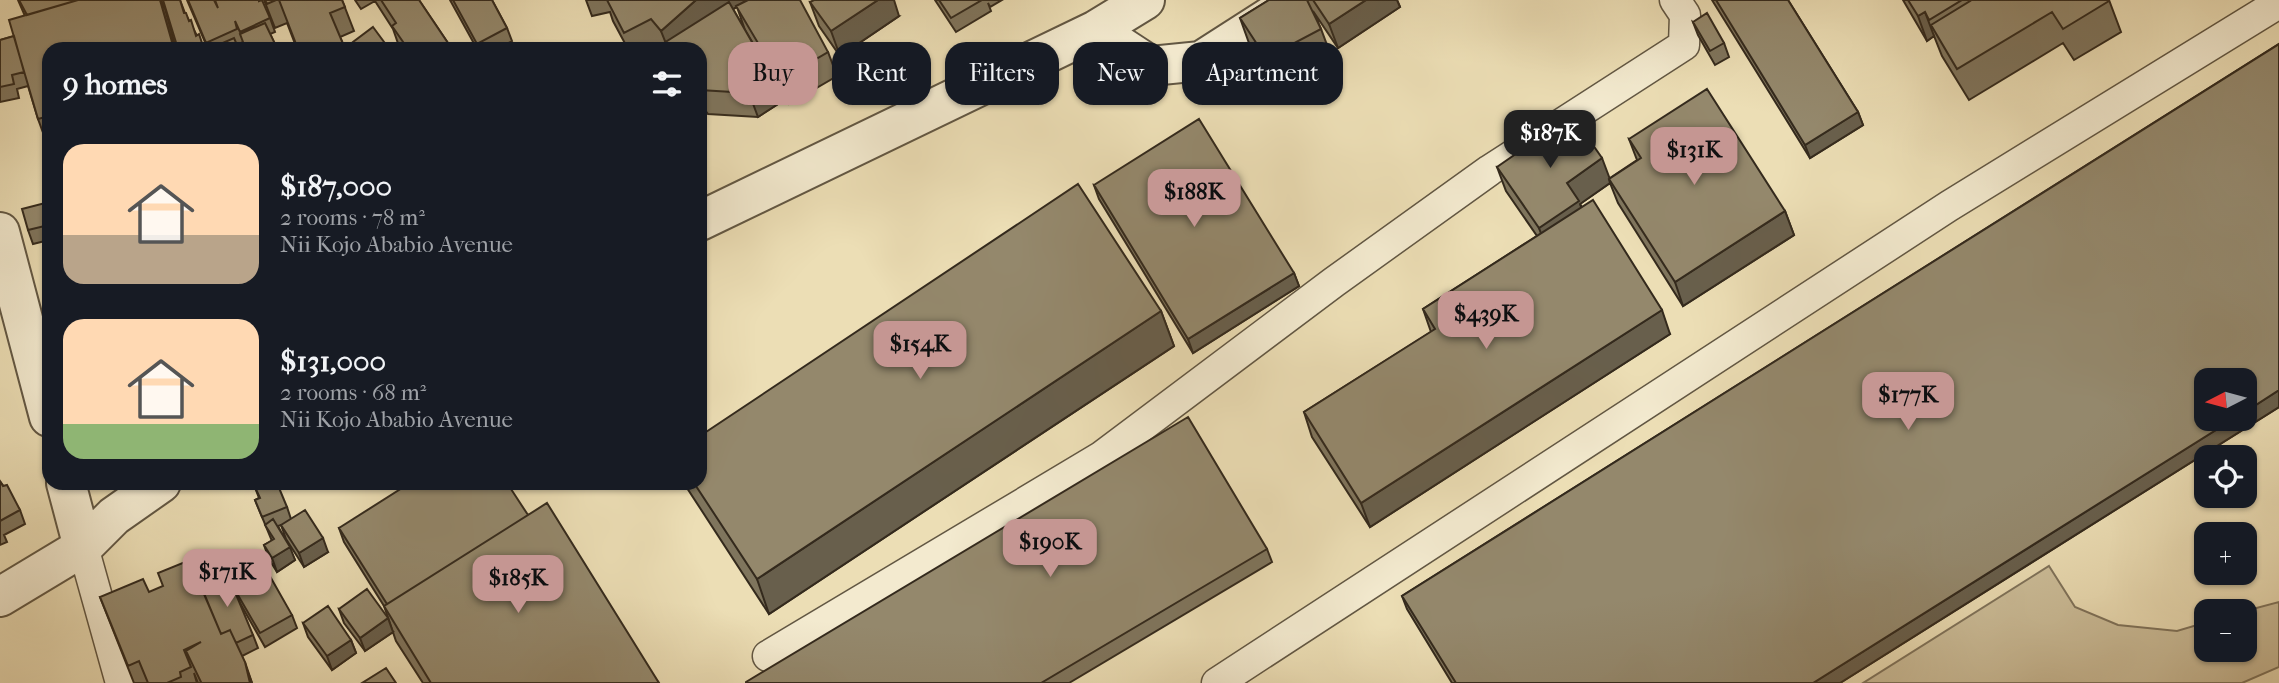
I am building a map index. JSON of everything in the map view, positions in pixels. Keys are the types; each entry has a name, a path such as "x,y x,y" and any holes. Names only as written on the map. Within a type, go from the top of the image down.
{"street":[{"path":"707,217 1096,30 1145,0"},
{"path":"1096,30 1151,66 1201,61 1296,0"},
{"path":"0,232 42,391"},
{"path":"68,490 83,547"},
{"path":"0,597 83,547 114,516 151,490"}],"lane":[{"path":"768,656 1101,457 1478,178 1684,45 1685,15 1675,0"},
{"path":"1217,683 1949,206 2279,3"},
{"path":"83,547 121,683"}],"shaded area":[{"path":"2049,566 2075,607 2118,625 2177,631 2194,626 2194,662 2257,662 2257,608 2279,602 2279,667 2242,683 1863,683"}],"building":[{"path":"19,0 78,0 27,15"},
{"path":"78,0 160,0 172,42 42,42 42,118 38,119 9,20"},
{"path":"163,0 180,0 184,13 189,21 191,20 196,36 199,34 202,42 176,42"},
{"path":"188,0 214,0 218,8 215,0 262,0 270,18 240,32 235,21 237,29 206,42"},
{"path":"279,0 342,0 345,7 330,13 342,42 295,42"},
{"path":"381,0 419,0 447,42 403,42 392,26 396,23"},
{"path":"453,0 492,0 507,28 476,42"},
{"path":"607,0 696,0 661,31 651,19 624,33"},
{"path":"748,0 800,0 828,52 818,58 818,42 757,42 736,6"},
{"path":"878,0 831,31 810,2"},
{"path":"939,0 982,0 951,18"},
{"path":"1269,0 1307,0 1321,29 1296,42 1256,42 1240,18"},
{"path":"1313,0 1366,0 1329,24"},
{"path":"1716,0 1788,0 1858,112 1805,145"},
{"path":"1908,0 1962,0 1929,20 1925,12 1918,16"},
{"path":"1969,0 2109,1 2063,29 2052,12 1957,69 1931,25"},
{"path":"729,2 752,42 728,42 728,92 707,90 707,42 666,42"},
{"path":"1707,13 1724,43 1710,51 1693,22"},
{"path":"265,23 274,42 243,42 240,34"},
{"path":"373,27 384,42 353,42"},
{"path":"14,36 24,72 12,75 14,84 0,87 0,40"},
{"path":"2279,44 2279,390 2258,404 2258,368 2194,368 2194,431 2214,431 1813,683 1456,683 1402,596"},
{"path":"1707,89 1785,211 1675,282 1609,179 1641,158 1629,139"},
{"path":"1572,115 1602,158 1567,183 1579,201 1539,228 1497,167"},
{"path":"1199,119 1294,273 1188,339 1094,185"},
{"path":"1078,184 1161,311 757,579 699,490 707,490 707,431"},
{"path":"1593,200 1662,310 1361,503 1304,412 1435,329 1423,309"},
{"path":"42,204 42,227 28,230 22,209"},
{"path":"1188,417 1267,549 1041,683 746,683 746,682"},
{"path":"0,484 3,486 7,485 20,510 0,521"},
{"path":"256,490 280,490 287,507 262,517 255,500 260,498"},
{"path":"399,490 512,490 528,515 387,604 339,528"},
{"path":"547,503 659,683 431,683 384,606"},
{"path":"305,510 323,538 299,553 281,525"},
{"path":"273,519 290,547 272,558 264,545 274,539 265,525"},
{"path":"190,560 221,634 230,630 245,662 250,683 200,683 186,651 201,642 184,650 191,667 180,672 181,677 167,683 148,683 139,661 128,666 100,597 143,579 149,592 163,586 158,573"},
{"path":"267,571 292,615 260,633 235,590"},
{"path":"228,575 253,635 236,643 230,630 221,634 201,587"},
{"path":"367,589 388,618 360,638 339,609"},
{"path":"328,606 351,640 327,656 303,623"},
{"path":"386,668 396,683 362,683"}]}
